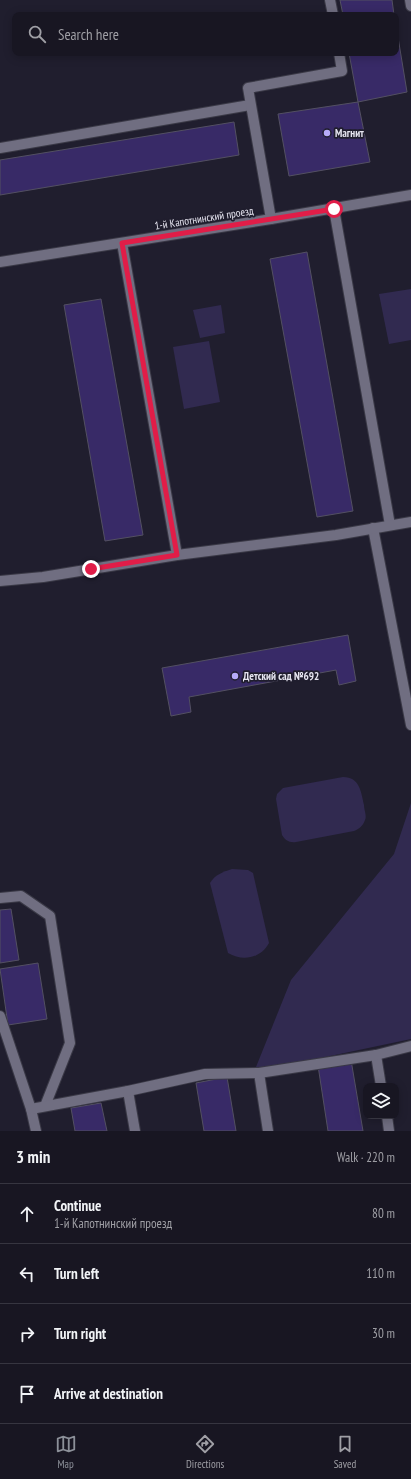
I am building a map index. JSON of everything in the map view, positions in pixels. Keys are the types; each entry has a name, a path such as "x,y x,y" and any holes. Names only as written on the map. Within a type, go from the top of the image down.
{"street":[{"path":"330,0 332,12"},
{"path":"410,0 411,6"},
{"path":"271,219 248,88 342,71 340,56"},
{"path":"0,148 250,105"},
{"name":"1-й Капотнинский проезд","path":"0,262 334,209 411,195"},
{"path":"334,209 390,525"},
{"path":"122,243 177,555"},
{"path":"0,581 43,577 177,555 336,535 411,522"},
{"path":"374,528 411,725"},
{"path":"0,898 22,896 50,916 70,1043 45,1106"},
{"path":"0,1016 31,1109 36,1131"},
{"path":"31,1109 128,1091 206,1074 259,1073 376,1055 411,1046"},
{"path":"376,1055 381,1083"},
{"path":"259,1073 268,1131"},
{"path":"128,1091 135,1131"},
{"path":"387,1119 389,1131"}],"shaded area":[{"path":"411,289 411,340 389,344 379,294"},
{"path":"221,305 225,333 200,338 193,310"},
{"path":"209,341 220,402 184,409 173,347"},
{"path":"343,777 349,778 356,782 361,790 366,818 361,827 354,831 296,842 289,842 284,838 282,835 276,799 277,794 283,788"},
{"path":"411,803 411,1039 254,1072 291,980 394,854"},
{"path":"232,869 248,870 253,873 269,943 261,952 251,957 245,958 228,953 210,883 219,874"}],"building":[{"path":"340,0 392,0 394,12 342,12"},
{"path":"399,43 407,92 358,102 350,56 399,56"},
{"path":"358,102 370,162 289,176 278,114"},
{"path":"234,122 239,155 0,195 0,160"},
{"path":"307,252 353,511 317,517 270,259"},
{"path":"101,299 143,535 105,541 64,305"},
{"name":"Детский сад №692","path":"348,635 356,681 339,685 336,670 189,697 191,712 171,716 162,668"},
{"path":"11,909 19,960 0,963 0,910"},
{"path":"38,963 47,1019 8,1025 0,969"},
{"path":"350,1054 363,1131 328,1131 317,1059"},
{"path":"227,1077 236,1131 204,1131 196,1083"},
{"path":"101,1103 107,1131 75,1131 71,1108"}],"place":[{"name":"Магнит","path":"327,133"},
{"name":"Детский сад №692","path":"235,676"}],"route":[{"path":"91,569 177,555 122,243 334,209"}]}
